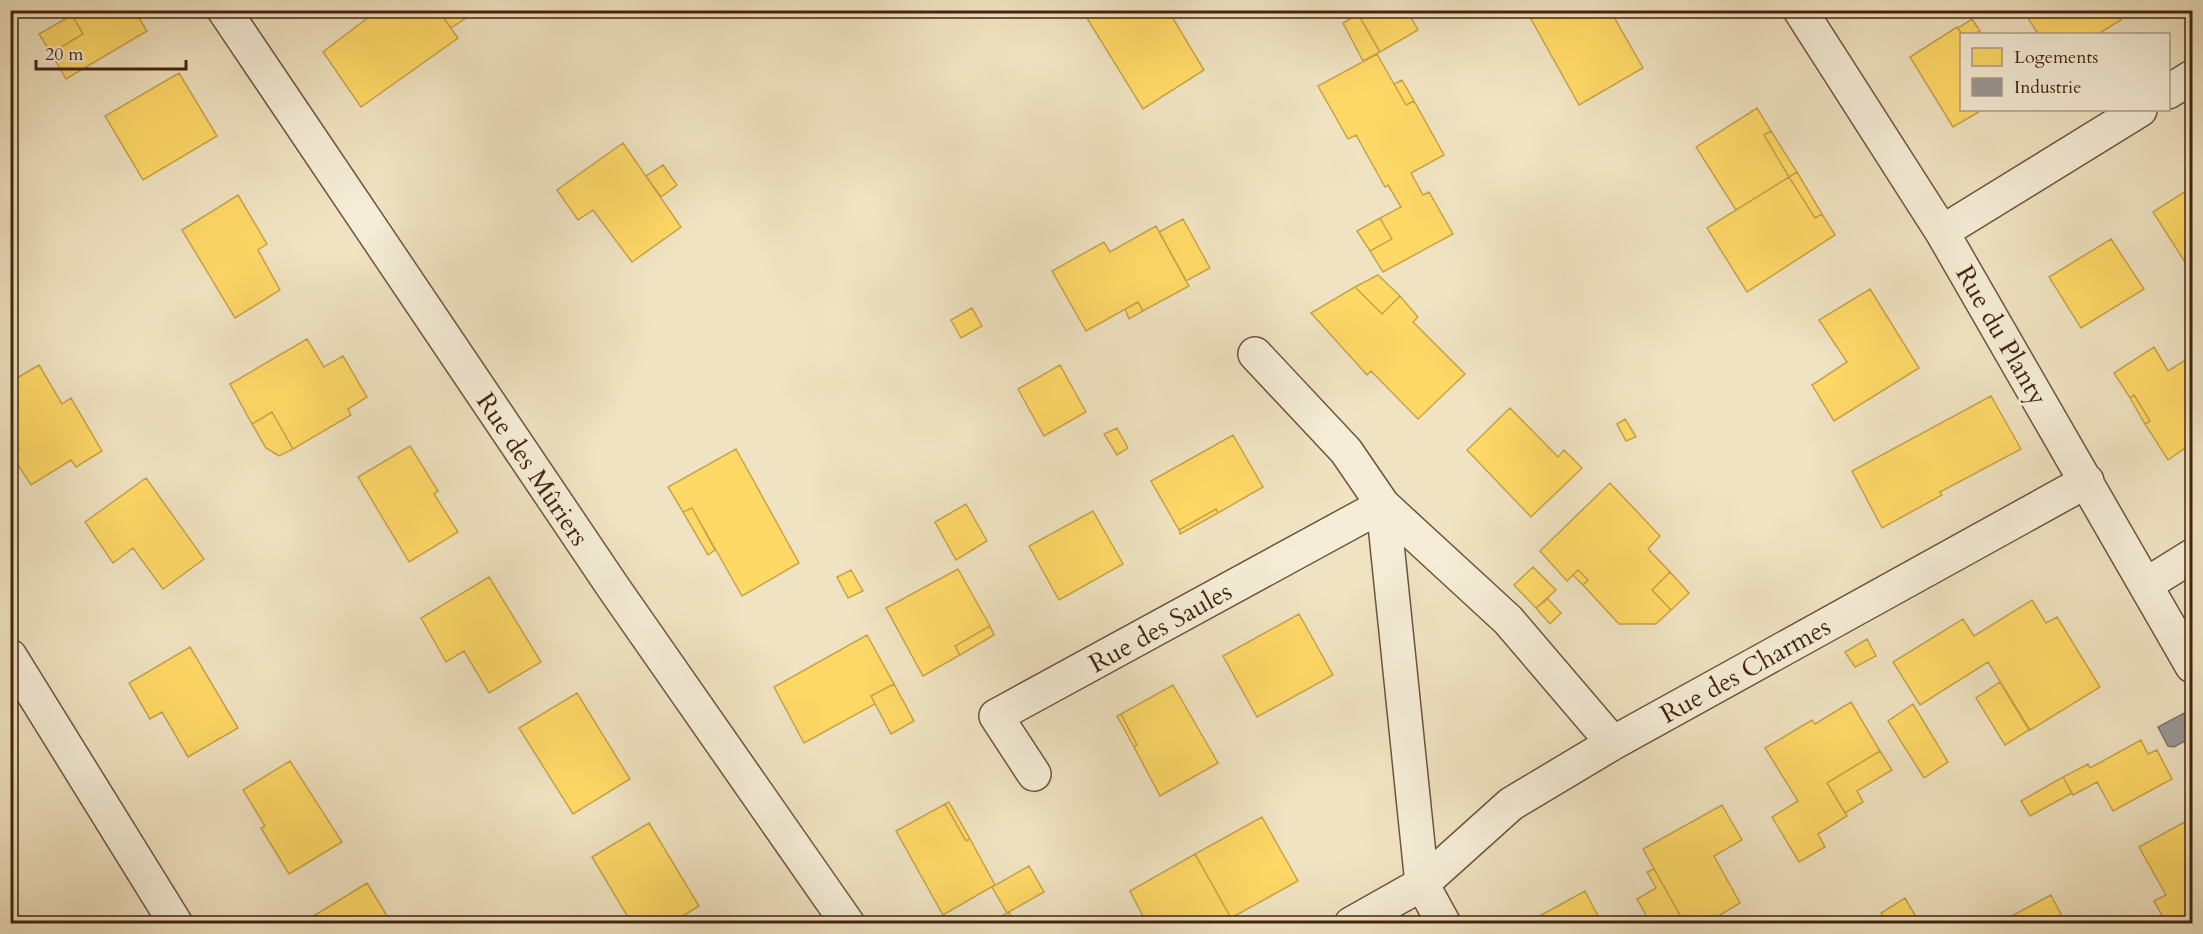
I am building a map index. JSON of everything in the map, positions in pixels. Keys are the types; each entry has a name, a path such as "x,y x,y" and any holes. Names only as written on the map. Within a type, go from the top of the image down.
{"street":[{"name":"Rue des Mûriers","path":"224,10 613,587 848,924"},
{"name":"Rue du Planty","path":"1800,10 1942,232 2193,666"},
{"path":"2170,91 2193,77"},
{"path":"1942,232 2138,111"},
{"path":"1255,354 1346,450 1383,505 1508,620 1612,743"},
{"name":"Rue des Charmes","path":"1351,924 1422,884 1511,804 1612,743 2087,481"},
{"path":"1383,505 1422,884 1444,924"},
{"name":"Rue des Saules","path":"1034,774 996,716 1383,505"},
{"path":"2147,584 2193,556"},
{"path":"10,656 176,924"}],"building: Logements":[{"path":"69,10 134,10 147,31 66,79 51,53 83,34"},
{"path":"378,10 438,10 458,38 361,107 323,52"},
{"path":"438,10 488,10 479,17 475,12 451,28"},
{"path":"1091,10 1168,10 1204,70 1143,109 1085,15"},
{"path":"1363,10 1407,10 1418,30 1380,52 1358,14"},
{"path":"1526,10 1610,10 1643,68 1579,105"},
{"path":"2023,10 2115,10 2121,20 2100,33 2037,33"},
{"path":"1358,14 1380,52 1363,61 1343,23"},
{"path":"72,15 83,34 51,53 39,34"},
{"path":"1972,19 1980,31 1961,33 1958,28"},
{"path":"1957,27 1961,33 1960,111 1980,111 1953,127 1910,57"},
{"path":"1377,54 1406,105 1414,101 1444,155 1411,173 1423,195 1429,192 1453,234 1383,272 1370,251 1392,239 1380,218 1401,207 1388,185 1385,187 1356,135 1348,139 1318,86"},
{"path":"179,73 217,136 143,180 105,116"},
{"path":"1402,80 1414,101 1406,105 1394,84"},
{"path":"1757,108 1771,131 1764,135 1789,177 1736,210 1696,147"},
{"path":"1771,131 1797,172 1789,177 1764,135"},
{"path":"623,143 681,227 632,262 593,210 578,220 557,190"},
{"path":"663,165 677,185 661,197 646,176"},
{"path":"1797,172 1822,214 1815,218 1789,177"},
{"path":"1789,177 1815,218 1822,214 1835,235 1747,292 1707,228"},
{"path":"2192,187 2192,269 2190,270 2153,212"},
{"path":"238,195 267,244 258,250 280,290 235,318 182,230"},
{"path":"1380,218 1392,239 1370,251 1357,231"},
{"path":"1183,219 1210,268 1186,281 1159,232"},
{"path":"1156,226 1189,286 1143,311 1138,302 1086,331 1052,271 1104,242 1110,252"},
{"path":"2111,239 2144,289 2081,328 2049,277"},
{"path":"1378,275 1400,296 1382,314 1355,287"},
{"path":"1355,287 1382,314 1400,296 1418,317 1413,322 1465,374 1418,419 1371,371 1367,375 1311,313"},
{"path":"1870,289 1919,368 1834,421 1812,385 1847,362 1819,320"},
{"path":"1138,302 1143,311 1129,319 1125,309"},
{"path":"972,308 982,326 961,338 951,320"},
{"path":"307,339 324,367 343,356 367,397 348,409 351,415 293,449 272,412 252,424 230,384"},
{"path":"2154,347 2168,371 2192,356 2192,412 2185,417 2192,430 2192,443 2168,460 2145,424 2150,421 2134,395 2130,398 2114,373"},
{"path":"39,365 62,404 71,398 102,451 76,467 71,460 31,485 11,454 19,449 10,436 10,382"},
{"path":"1060,365 1086,412 1044,436 1018,389"},
{"path":"2134,395 2150,421 2145,424 2130,398"},
{"path":"1991,396 2021,449 1940,492 1942,495 1882,528 1852,471"},
{"path":"1510,408 1558,457 1564,450 1582,468 1531,517 1467,450"},
{"path":"272,412 293,449 279,456 266,448 252,424"},
{"path":"1625,419 1636,437 1626,441 1617,424"},
{"path":"1117,428 1128,448 1117,455 1104,434"},
{"path":"1233,435 1263,487 1218,513 1216,509 1179,530 1151,481"},
{"path":"410,446 438,491 434,494 458,532 409,562 358,477"},
{"path":"736,449 799,563 742,596 692,508 683,512 668,487"},
{"path":"146,478 204,559 163,589 133,548 113,563 85,522"},
{"path":"1610,483 1660,536 1648,549 1670,572 1652,590 1671,610 1656,624 1619,624 1583,585 1588,580 1578,570 1567,581 1540,551"},
{"path":"966,504 987,541 956,560 935,522"},
{"path":"692,508 715,550 708,555 683,512"},
{"path":"1216,509 1218,513 1180,534 1179,530"},
{"path":"1093,511 1123,564 1059,600 1029,546"},
{"path":"1533,567 1556,590 1536,608 1514,585"},
{"path":"958,569 990,626 955,646 960,655 923,676 886,608"},
{"path":"851,570 863,591 848,598 837,577"},
{"path":"1578,570 1588,580 1583,585 1573,575"},
{"path":"1670,572 1689,593 1671,610 1652,590"},
{"path":"489,577 541,662 489,693 464,651 446,662 421,618"},
{"path":"1548,599 1561,613 1550,624 1536,608"},
{"path":"2032,600 2046,623 2057,617 2100,687 2030,730 1988,662 1920,705 1893,662 1963,619 1974,636"},
{"path":"1299,614 1333,675 1257,717 1223,656"},
{"path":"990,626 994,635 960,655 955,646"},
{"path":"867,635 894,684 871,696 875,704 804,743 774,687"},
{"path":"1867,639 1876,656 1855,667 1845,652"},
{"path":"190,647 238,728 188,757 162,712 150,719 129,683"},
{"path":"2000,682 2029,730 2005,745 1976,698"},
{"path":"894,684 914,721 891,734 871,696"},
{"path":"1173,685 1218,763 1160,796 1134,747 1137,745 1121,714"},
{"path":"577,693 630,779 573,814 519,728"},
{"path":"1851,702 1880,751 1827,783 1847,816 1818,834 1825,847 1799,862 1772,817 1798,801 1765,748 1812,720 1815,724"},
{"path":"1913,704 1948,762 1924,778 1888,721"},
{"path":"1121,714 1137,745 1134,747 1117,716"},
{"path":"2141,740 2148,754 2157,750 2172,779 2113,811 2097,782 2073,795 2063,777 2088,764 2090,768"},
{"path":"1880,751 1892,770 1857,791 1863,802 1845,813 1827,783"},
{"path":"290,761 342,842 289,874 261,828 265,826 243,790"},
{"path":"2063,777 2072,793 2030,816 2021,801"},
{"path":"949,802 970,839 966,841 945,804"},
{"path":"945,804 966,841 970,839 995,885 943,915 896,831"},
{"path":"1722,805 1742,840 1714,856 1740,903 1705,924 1685,924 1643,849"},
{"path":"1262,817 1298,881 1231,918 1195,854"},
{"path":"2192,818 2192,924 2167,924 2154,901 2166,895 2139,847"},
{"path":"649,823 699,906 670,924 632,924 592,857"},
{"path":"1195,854 1231,918 1221,924 1147,924 1130,891"},
{"path":"1029,866 1044,892 1007,913 992,887"},
{"path":"1654,869 1685,924 1651,924 1637,899 1656,888 1647,872"},
{"path":"367,883 392,924 310,924 307,920"},
{"path":"1585,891 1602,924 1525,924"},
{"path":"2051,895 2066,924 1997,924"},
{"path":"1905,898 1916,917 1904,924 1887,924 1881,913"},
{"path":"1009,912 1014,922 994,924 992,921"}],"building: Industrie":[{"path":"2192,709 2192,737 2174,747 2168,746 2158,727"}]}
